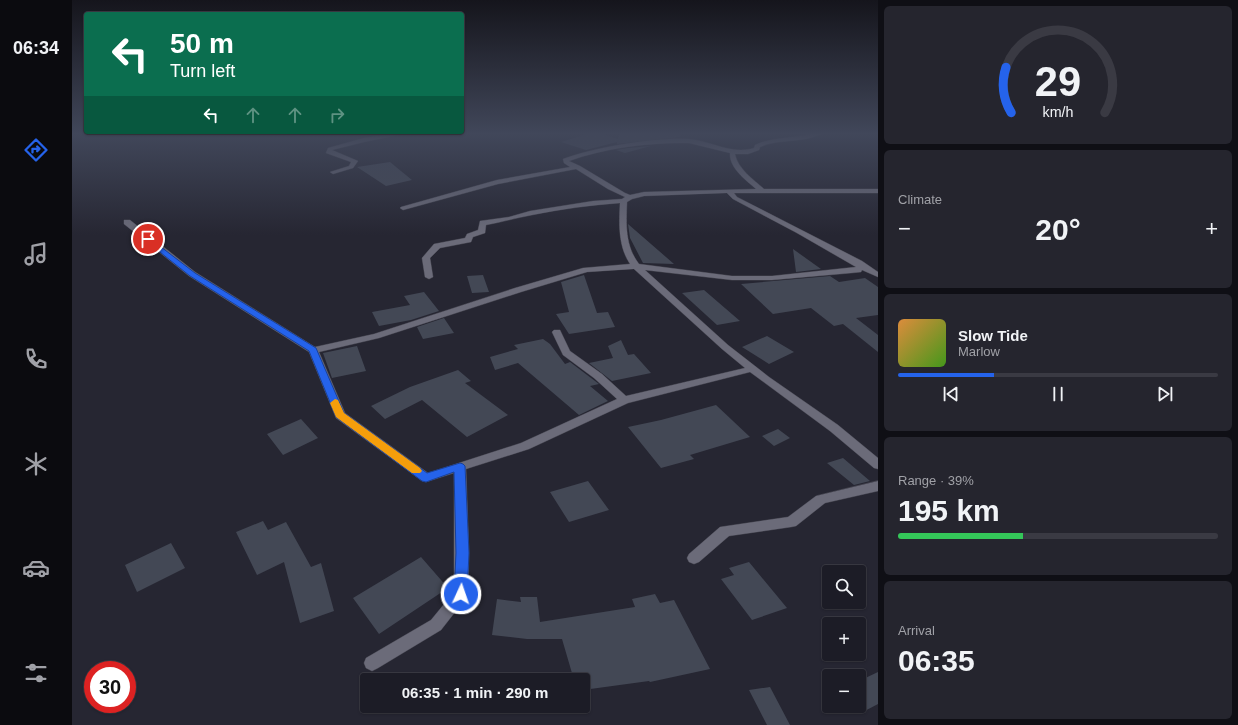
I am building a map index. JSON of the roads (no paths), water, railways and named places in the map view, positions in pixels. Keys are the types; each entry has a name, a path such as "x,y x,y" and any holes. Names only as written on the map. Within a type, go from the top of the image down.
{"street":[{"path":"333,172 351,167"},
{"path":"403,208 497,182 578,167 627,199"},
{"path":"740,167 762,191"},
{"path":"429,277 426,258 434,248 468,240 470,236 482,231 483,223 510,219 530,213 627,199 644,194 729,191 878,191"},
{"path":"729,191 735,198 859,263 878,275"},
{"path":"627,199 624,244 636,266 648,274 654,282 725,347 752,369 834,428 878,465"},
{"path":"127,222 192,274 313,350 340,414 426,478 525,446 624,400 752,369"},
{"path":"313,350 376,336 518,290 586,270 636,266 732,278 772,278 858,270 860,267 859,263"},
{"path":"556,332 566,353 598,376 624,400"},
{"path":"372,663 436,625 461,594 462,553 460,466"},
{"path":"694,558 725,531 791,522 821,499 878,486"}]}
